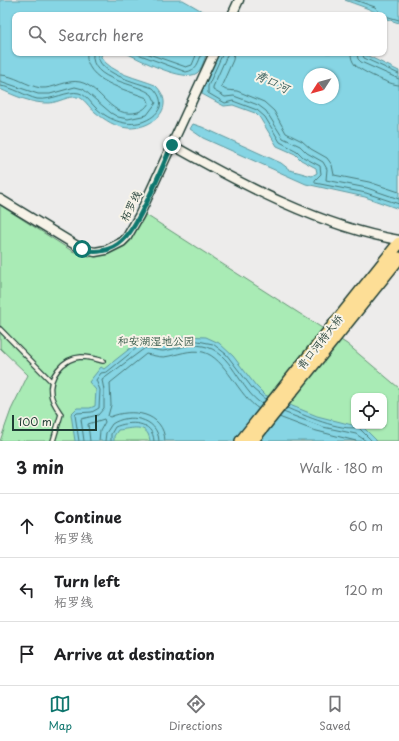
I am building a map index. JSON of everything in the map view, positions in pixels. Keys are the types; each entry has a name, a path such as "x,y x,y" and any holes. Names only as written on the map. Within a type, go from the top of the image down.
{"highway":[{"name":"青口河特大桥","path":"241,441 399,242"},
{"name":"青口河特大桥","path":"252,441 399,258"}],"street":[{"path":"233,12 239,0"},
{"name":"柘罗线","path":"0,199 82,249 95,252 106,250 122,242 139,216 213,56"},
{"path":"172,145 283,202 377,236 399,242"}],"lane":[{"path":"0,329 51,380 52,400 61,414 53,441"},
{"path":"51,380 62,367 71,360 86,357 103,361"}],"green space":[{"name":"和安湖湿地公园","path":"0,205 72,251 89,257 111,251 125,243 146,215 347,344 399,388 399,441 0,441 11,410 28,375 0,348"}],"water":[{"path":"0,0 183,0 204,12 12,12 12,56 101,56 112,68 126,75 155,85 161,93 164,101 163,109 154,121 146,125 128,128 114,125 93,110 80,97 70,97 50,103 44,103 24,99 0,89"},
{"path":"345,0 399,0 399,23 387,19 387,12 374,12"},
{"path":"132,56 206,56 199,71 191,75 172,73"},
{"name":"青口河","path":"218,56 368,56 399,71 399,209 365,197 306,184 203,138 190,129 193,124 202,127 281,163 290,170 312,176 317,173 316,168 301,160 295,154 277,146 260,118 255,113 233,105 224,106 202,94 204,85"},
{"path":"185,336 206,337 219,343 233,356 256,386 265,395 317,416 351,425 351,429 365,429 377,441 150,441 149,435 146,431 133,428 118,430 114,436 114,441 75,441 71,414 77,408 90,408 95,406 96,390 89,382 101,367 104,369 142,339 162,342"}],"route":[{"path":"82,249 95,252 106,250 122,242 139,216 172,145"}]}
